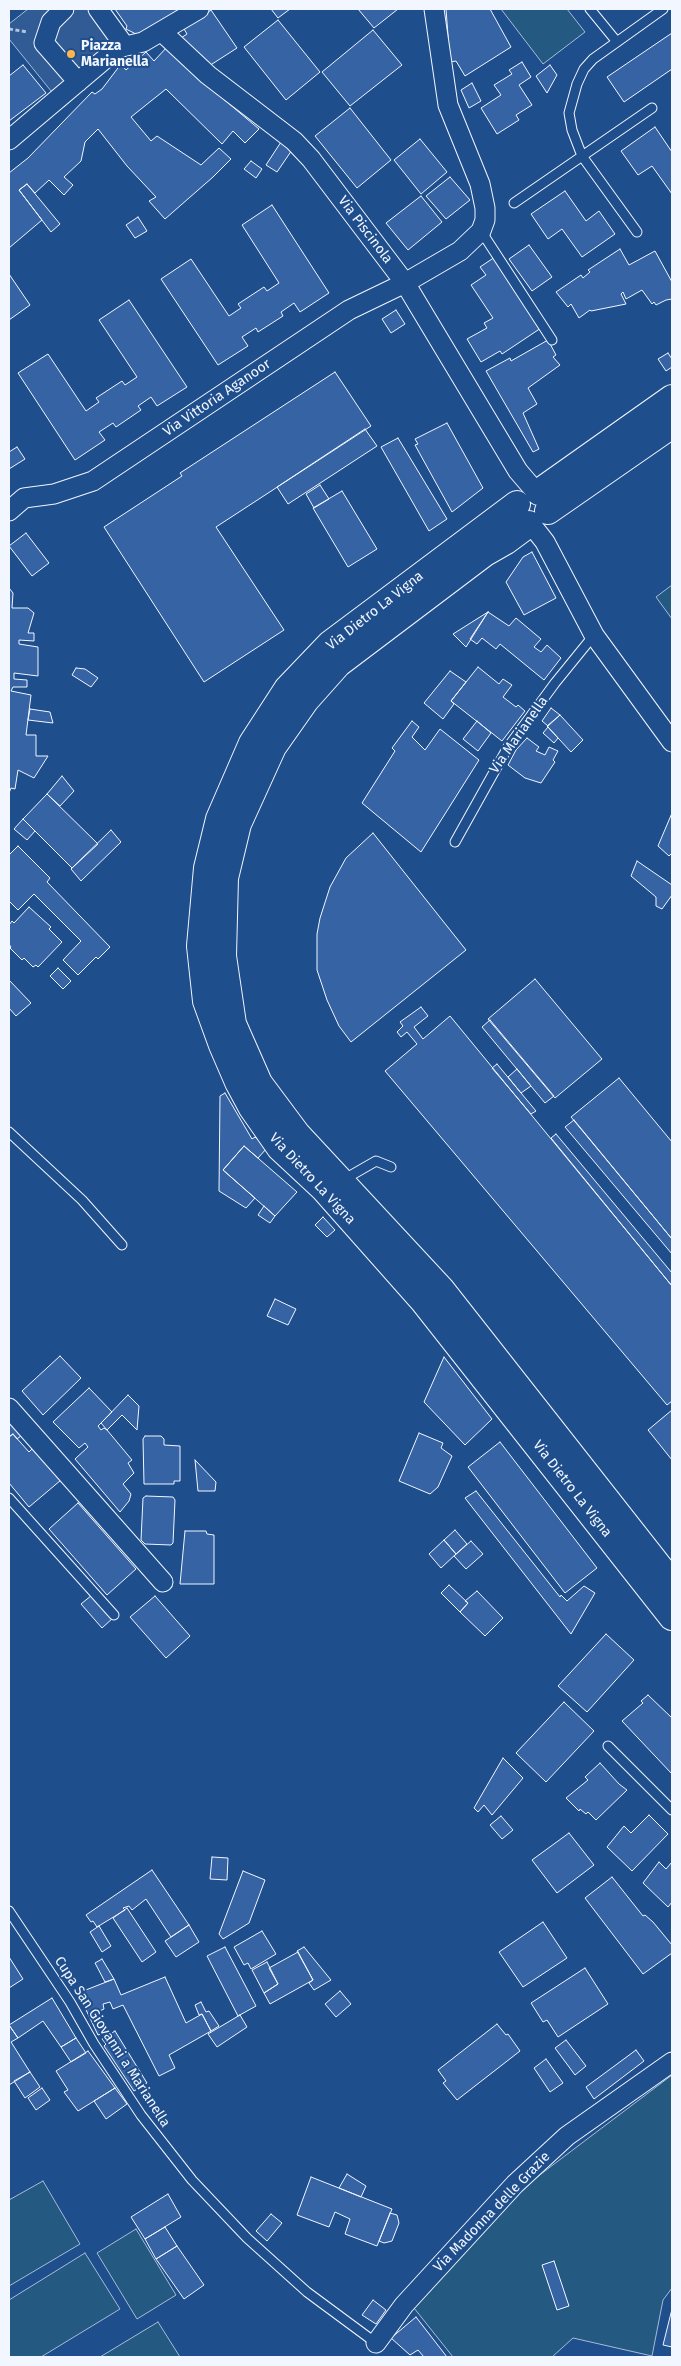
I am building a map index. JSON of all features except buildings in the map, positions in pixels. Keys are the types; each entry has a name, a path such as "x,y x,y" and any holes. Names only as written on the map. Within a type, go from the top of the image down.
{"street":[{"path":"64,9 51,22 44,43 78,82"},
{"path":"98,9 128,45"},
{"path":"9,140 78,82 128,45 162,32 199,9"},
{"path":"434,9 448,105 480,184 485,208 485,220 480,231"},
{"name":"Via Piscinola","path":"162,32 208,75 300,147 311,159 405,283 518,471 534,512"},
{"name":"Via Vittoria Aganoor","path":"9,511 17,495 54,494 93,481 349,310 405,283 460,251 480,231"},
{"name":"Via Dietro La Vigna","path":"672,398 534,512 506,542 485,552 338,664 306,700 273,747 238,824 225,878 222,956 233,1024 260,1083 297,1134 441,1289 672,1583"},
{"name":"Via Dietro La Vigna","path":"672,425 330,644 287,689 252,743 219,819 207,868 200,946 206,1001 222,1046 252,1108 280,1148 323,1188 424,1302 672,1617"},
{"path":"534,512 594,635 672,742"},
{"path":"9,1408 164,1582"},
{"name":"Via Madonna delle Grazie","path":"376,2343 404,2306 470,2230 534,2165 595,2115 672,2062"}],"lane":[{"path":"590,9 617,42"},
{"path":"637,232 582,156 572,130 569,113 577,84 584,69 593,59 663,9"},
{"path":"514,203 652,108"},
{"path":"480,231 552,340"},
{"name":"Via Marianella","path":"454,842 508,747 555,683 594,635"},
{"path":"9,1132 82,1200 122,1244"},
{"path":"341,1181 376,1161 391,1167"},
{"path":"9,1498 114,1615"},
{"path":"608,1746 672,1810"},
{"name":"Cupa San Giovanni a Marianella","path":"9,1911 70,2002 94,2044 136,2107 192,2180 247,2238 307,2292 376,2343"}],"shaded area":[{"name":"Piazza Marianella","path":"28,9 107,9 132,45 64,107 9,39 9,24"},
{"path":"501,9 567,9 585,32 543,64"},
{"path":"672,585 672,619 656,597"},
{"path":"672,2075 672,2288 663,2300 652,2356 573,2338 552,2357 453,2357 414,2308 529,2183"},
{"path":"43,2181 80,2244 9,2286 9,2200"},
{"path":"136,2229 176,2295 137,2319 97,2253"},
{"path":"85,2253 120,2309 41,2357 9,2357 9,2300"},
{"path":"158,2322 180,2357 100,2357"}],"place":[{"name":"Piazza Marianella","path":"71,54"}]}
